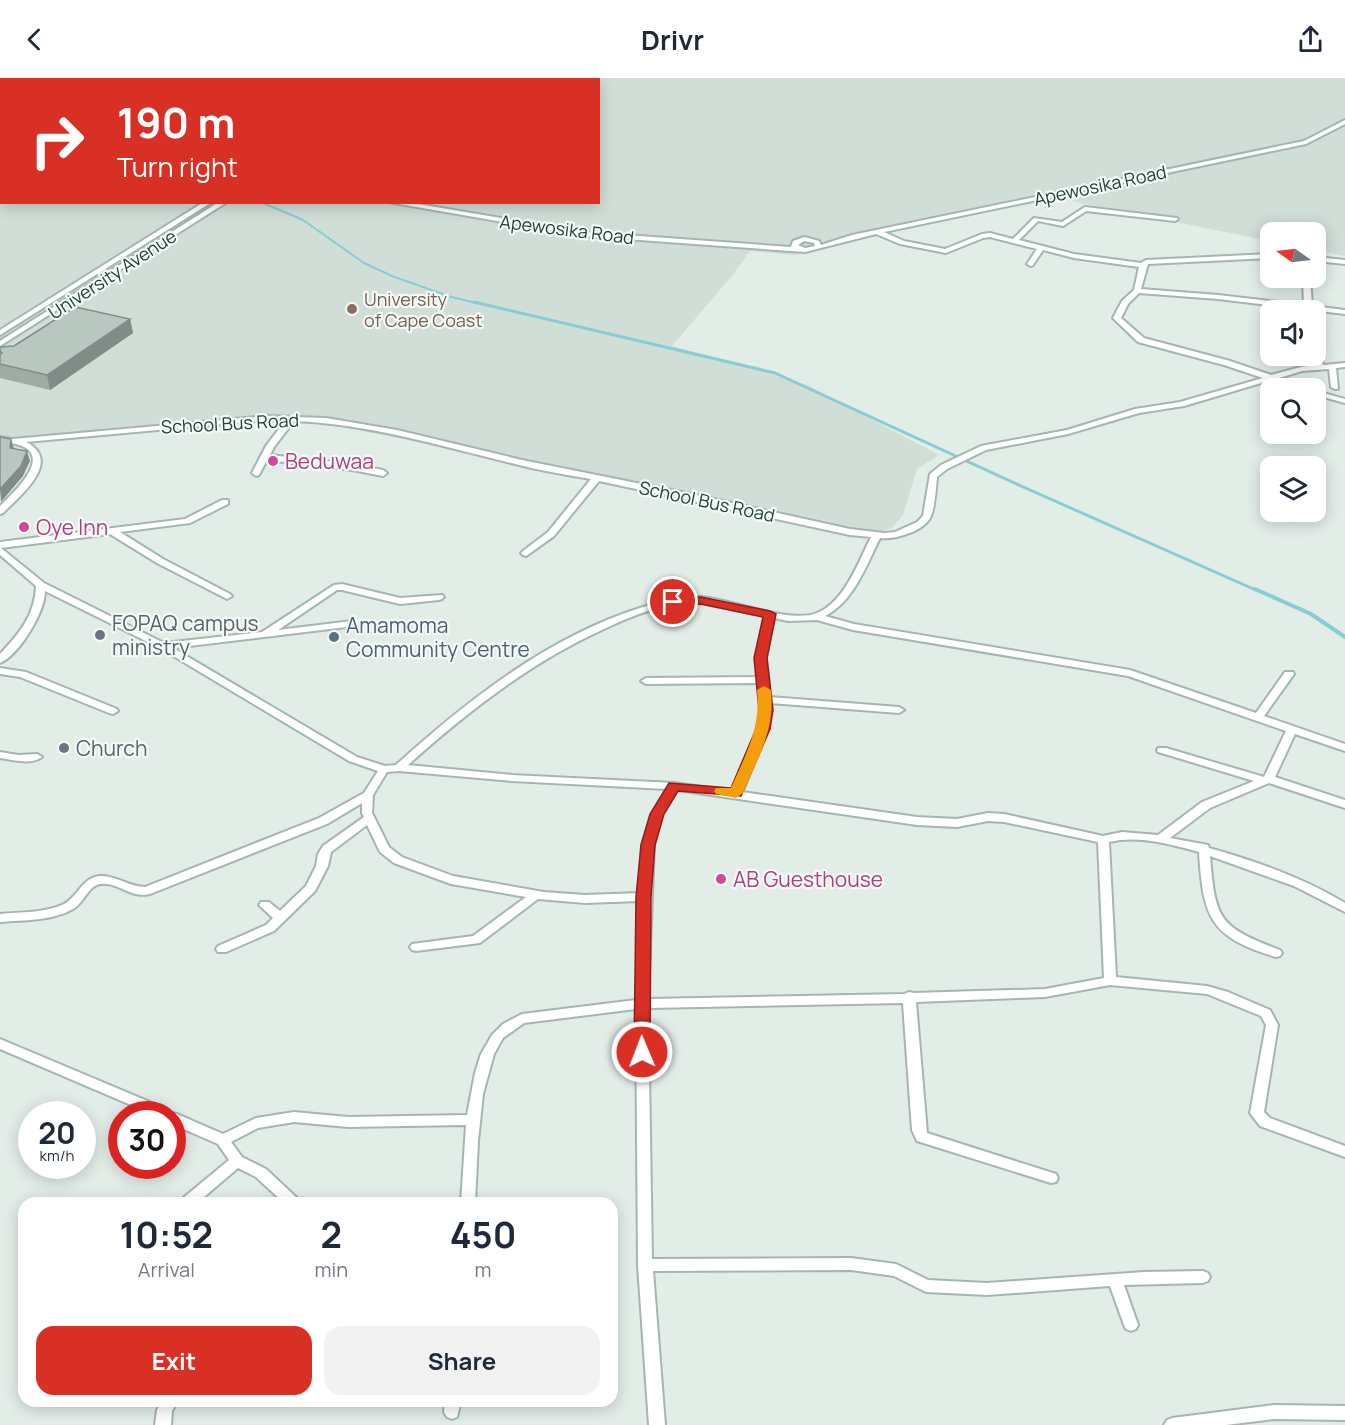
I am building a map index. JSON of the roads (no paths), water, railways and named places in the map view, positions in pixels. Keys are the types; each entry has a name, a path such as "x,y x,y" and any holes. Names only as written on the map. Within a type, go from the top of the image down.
{"street":[{"name":"Apewosika Road","path":"404,204 584,234 805,250 852,237 1306,142 1345,122"},
{"name":"University Avenue","path":"0,333 206,204"},
{"name":"University Avenue","path":"0,344 221,204"},
{"path":"1015,240 1036,219 1063,224 1085,209 1175,219"},
{"path":"877,232 902,243 946,251 985,235 1015,240 1074,256 1143,265 1157,261 1260,256"},
{"name":"Apewosika Road","path":"744,246 852,237"},
{"path":"805,250 794,246 795,242 802,240 817,242 818,248"},
{"path":"1031,264 1042,247"},
{"path":"1326,260 1345,261"},
{"path":"1143,265 1137,291 1125,303 1117,318 1139,340 1227,363 1270,378"},
{"path":"1137,291 1260,303"},
{"path":"1326,310 1345,312"},
{"path":"1332,364 1335,387"},
{"name":"School Bus Road","path":"1326,365 1345,365"},
{"name":"School Bus Road","path":"1270,378 1319,366"},
{"name":"School Bus Road","path":"0,439 16,440 246,419 326,420 397,432 596,478 850,532 897,535 920,524 927,516 933,476 944,467 984,448 1068,432 1138,411 1181,404 1260,381"},
{"path":"1326,396 1345,401"},
{"path":"256,473 267,457 270,446 292,418"},
{"path":"0,511 34,476 37,464 36,452 29,445 16,440"},
{"path":"267,457 383,473"},
{"path":"526,553 551,534 596,478"},
{"path":"0,548 110,530 187,521 225,502"},
{"path":"110,530 160,561 227,596"},
{"path":"399,768 426,743 522,670 615,619 687,600 701,600 801,619 817,617 828,611 849,590 877,535"},
{"path":"0,548 41,585 163,646 346,755 384,769 399,768 512,778 674,786 929,822 957,823 988,817 1004,818 1102,840 1115,836 1162,838 1204,848 1320,893 1345,908"},
{"path":"0,660 26,633 40,601 41,585"},
{"path":"265,634 334,588 342,587 400,601 439,597"},
{"path":"736,793 763,729 765,700 761,658 770,614"},
{"path":"817,617 853,627 1130,673 1345,748"},
{"path":"163,646 352,624"},
{"path":"0,671 22,674 113,711"},
{"path":"1258,718 1289,674"},
{"path":"646,681 672,682 723,678 763,680"},
{"path":"765,700 899,710"},
{"path":"1162,838 1206,805 1266,780 1292,730"},
{"path":"1162,750 1345,804"},
{"path":"0,755 37,758"},
{"path":"0,918 51,911 72,905 89,884 101,880 137,892 146,891 323,821 368,795 384,769"},
{"path":"657,1425 645,1265 642,1004 644,897 648,845 657,814 674,786"},
{"path":"368,795 367,813 384,849 398,860 451,880 536,895 585,899 644,897"},
{"path":"222,949 270,928 310,888 322,866 327,849 369,819"},
{"path":"1102,840 1110,981"},
{"path":"1204,848 1212,902 1218,921 1238,938 1276,953"},
{"path":"416,947 476,940 536,895"},
{"path":"265,905 279,917"},
{"path":"468,1197 474,1120 482,1065 495,1039 505,1028 522,1019 642,1004 1045,993 1110,981 1207,990 1224,994 1266,1012 1272,1025 1258,1116 1265,1122 1345,1152"},
{"path":"909,996 919,1130 922,1137 1051,1178"},
{"path":"0,1044 134,1101"},
{"path":"223,1140 256,1123 294,1117 348,1122 474,1120"},
{"path":"186,1124 223,1140 237,1161 261,1173 287,1197"},
{"path":"194,1197 237,1161"},
{"path":"645,1265 814,1262 851,1264 896,1270 926,1286 987,1289 1144,1278 1203,1277"},
{"path":"1116,1281 1131,1325"},
{"path":"163,1425 167,1407"},
{"path":"1172,1425 1274,1412 1345,1413"}],"waterway":[{"path":"266,204 303,220 364,263 392,276 448,296 480,304"},
{"path":"474,302 775,373 1258,591"},
{"path":"1255,589 1311,614 1345,637"}],"place":[{"name":"University of Cape Coast","path":"352,309"},
{"name":"Beduwaa","path":"273,461"},
{"name":"Oye Inn","path":"24,527"},
{"name":"FOPAQ campus ministry","path":"100,635"},
{"name":"Amamoma Community Centre","path":"334,637"},
{"name":"Church","path":"64,748"},
{"name":"AB Guesthouse","path":"721,879"}]}
